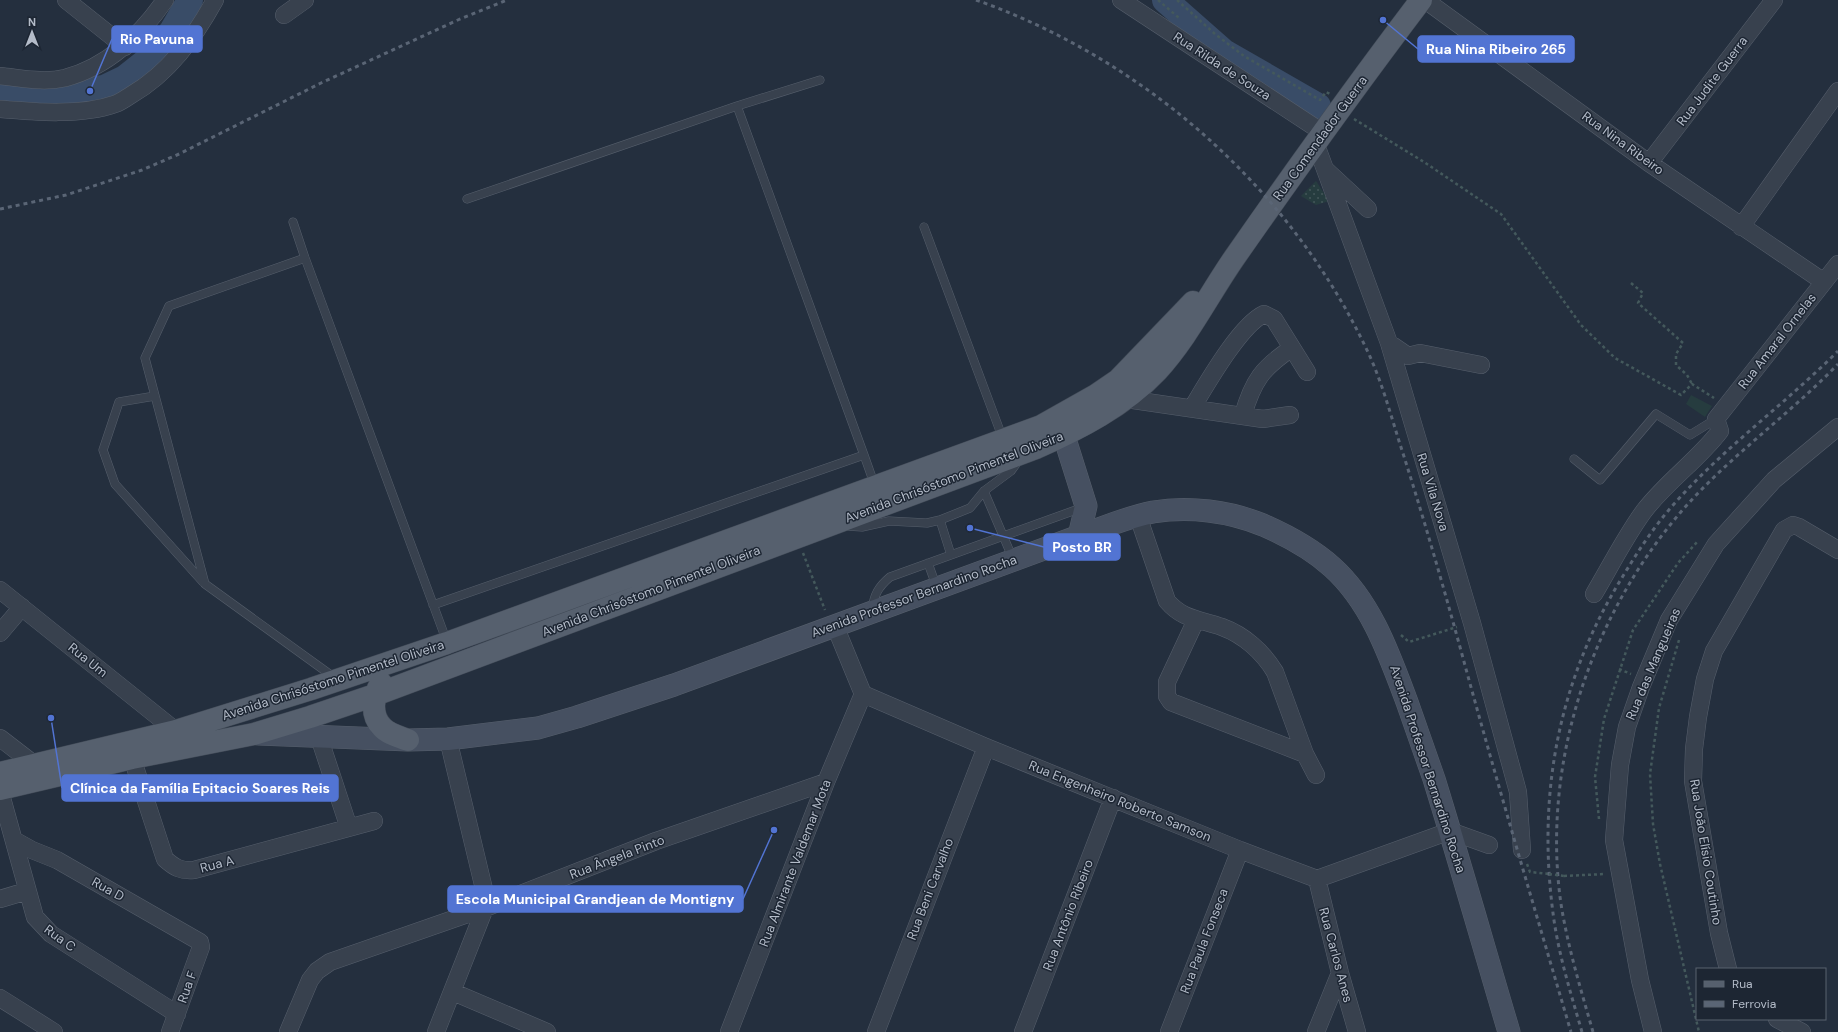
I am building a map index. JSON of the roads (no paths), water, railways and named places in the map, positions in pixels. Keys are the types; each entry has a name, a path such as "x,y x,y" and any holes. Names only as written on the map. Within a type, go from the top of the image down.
{"main road":[{"name":"Rua Comendador Guerra","path":"1220,277 1329,123 1421,0"},
{"name":"Avenida Chrisóstomo Pimentel Oliveira","path":"0,790 132,758 254,734 310,717 375,695 834,522 1024,453 1064,436 1126,399 1156,371 1171,353 1203,309 1220,277"},
{"name":"Avenida Chrisóstomo Pimentel Oliveira","path":"0,773 176,731 337,680 439,645 1041,426 1096,395 1118,380 1193,302 1220,277"},
{"path":"1041,426 1053,429 1064,436 1086,506 1078,536"},
{"path":"1086,506 1107,520 1117,523"},
{"name":"Avenida Professor Bernardino Rocha","path":"254,734 408,740 448,739 538,728 577,717 674,685 1078,536 1138,516 1154,512 1175,510 1198,510 1229,514 1253,521 1285,535 1315,553 1333,568 1352,589 1372,619 1391,658 1450,831 1509,1032"},
{"path":"408,740 382,728 376,719 374,707 375,695 387,673 404,662 439,645"}],"street":[{"path":"66,0 124,47"},
{"path":"0,76 34,80 64,78 90,69 124,47 156,14 165,0"},
{"path":"0,109 36,112 77,111 116,104 143,88 175,60 200,27 214,0"},
{"path":"284,15 305,0"},
{"name":"Rua Rilda de Souza","path":"1121,0 1329,123"},
{"name":"Rua Nina Ribeiro","path":"1425,0 1649,163 1824,282"},
{"name":"Rua Judite Guerra","path":"1649,163 1774,0"},
{"path":"1741,227 1838,91"},
{"name":"Rua Vila Nova","path":"1329,123 1324,168 1389,343 1472,623 1518,792 1522,850"},
{"path":"1324,168 1368,209"},
{"name":"Rua Amaral Ornelas","path":"1722,412 1838,264"},
{"path":"1192,408 1231,349 1251,323 1264,314 1274,319 1306,372"},
{"path":"1389,343 1408,356 1420,352 1481,365"},
{"path":"1243,415 1249,394 1258,377 1271,362 1292,348"},
{"path":"1126,399 1263,419 1290,415"},
{"path":"1594,594 1644,511 1672,480 1712,441 1720,430 1722,412"},
{"name":"Rua das Mangueiras","path":"1653,1032 1640,980 1614,840 1620,765 1627,727 1641,687 1671,618 1689,586 1716,544 1774,480 1838,427"},
{"path":"1138,516 1167,601 1176,612 1238,635 1256,648 1269,661 1275,672 1305,754 1316,775"},
{"name":"Rua João Elísio Coutinho","path":"1728,968 1718,926 1693,780 1694,749 1705,679 1714,651 1784,530 1793,525 1799,526 1838,550"},
{"name":"Rua Um","path":"0,590 176,731"},
{"path":"0,633 22,607"},
{"path":"1196,620 1167,682 1167,696 1171,702 1305,754"},
{"path":"834,627 863,694"},
{"name":"Rua Engenheiro Roberto Samson","path":"863,694 986,747 1240,850 1317,878"},
{"name":"Rua Almirante Valdemar Mota","path":"729,1032 826,782 863,694"},
{"path":"319,737 349,828"},
{"path":"0,738 35,765"},
{"path":"436,1032 485,908 484,889 448,739"},
{"name":"Rua Beni Carvalho","path":"876,1032 986,747"},
{"name":"Rua A","path":"132,758 165,859 174,868 184,871 194,870 374,821"},
{"name":"Rua Ângela Pinto","path":"288,1032 310,980 330,962 485,908 656,842 826,782"},
{"name":"Rua C","path":"0,790 35,917 51,934 177,1014"},
{"name":"Rua Antônio Ribeiro","path":"1023,1032 1113,798"},
{"path":"1317,878 1450,831 1489,845"},
{"name":"Rua D","path":"14,840 63,864 200,942"},
{"name":"Rua Paula Fonseca","path":"1169,1032 1240,850"},
{"name":"Rua Carlos Anes","path":"1317,878 1340,973 1357,1032"},
{"path":"0,899 27,891"},
{"name":"Rua F","path":"170,1032 201,947 200,942"},
{"path":"1316,1032 1340,973"},
{"path":"453,992 547,1032"},
{"path":"0,998 54,1032"},
{"path":"1779,1020 1802,1032"}],"lane":[{"path":"467,199 737,106 820,80"},
{"path":"737,106 875,487"},
{"path":"293,222 433,605 439,645"},
{"path":"924,227 1003,440"},
{"path":"205,584 145,358 170,306 305,258"},
{"path":"155,396 119,402 103,450 115,484 205,584 337,680"},
{"path":"1574,459 1600,480 1656,414 1690,435 1722,412"},
{"path":"834,522 851,527 888,521 927,523 940,520 970,508 984,491 1011,471 1024,453"},
{"path":"433,605 864,455"},
{"path":"984,491 1013,560"},
{"path":"871,613 874,597 879,586 890,576 1086,506"},
{"path":"940,520 951,555"},
{"path":"928,563 937,589"}],"waterway":[{"path":"0,91 51,95 104,88 125,78 149,59 172,31 190,0"},
{"path":"1165,0 1224,52 1318,106"}],"railway":[{"path":"0,209 66,195 142,170 179,154 321,83 460,19 507,0"},
{"path":"976,0 1038,25 1096,56 1152,93 1204,135 1252,182 1295,233 1333,288 1365,346 1380,381 1388,405 1448,603 1502,798 1571,1032"},
{"path":"1582,1032 1565,973 1555,928 1549,868 1548,824 1551,780 1558,738 1569,696 1583,655 1601,615 1623,576 1644,542 1668,511 1687,489 1729,449 1838,351"},
{"path":"1593,1032 1567,937 1561,904 1557,852 1558,799 1566,747 1579,696 1598,646 1621,599 1648,554 1680,513 1698,493 1737,455 1819,383 1838,364"}],"place":[{"name":"Rua Nina Ribeiro 265","path":"1383,20"},
{"name":"Rio Pavuna","path":"90,91"},
{"name":"Posto BR","path":"970,528"},
{"name":"Clínica da Família Epitacio Soares Reis","path":"51,718"},
{"name":"Escola Municipal Grandjean de Montigny","path":"774,830"}]}
